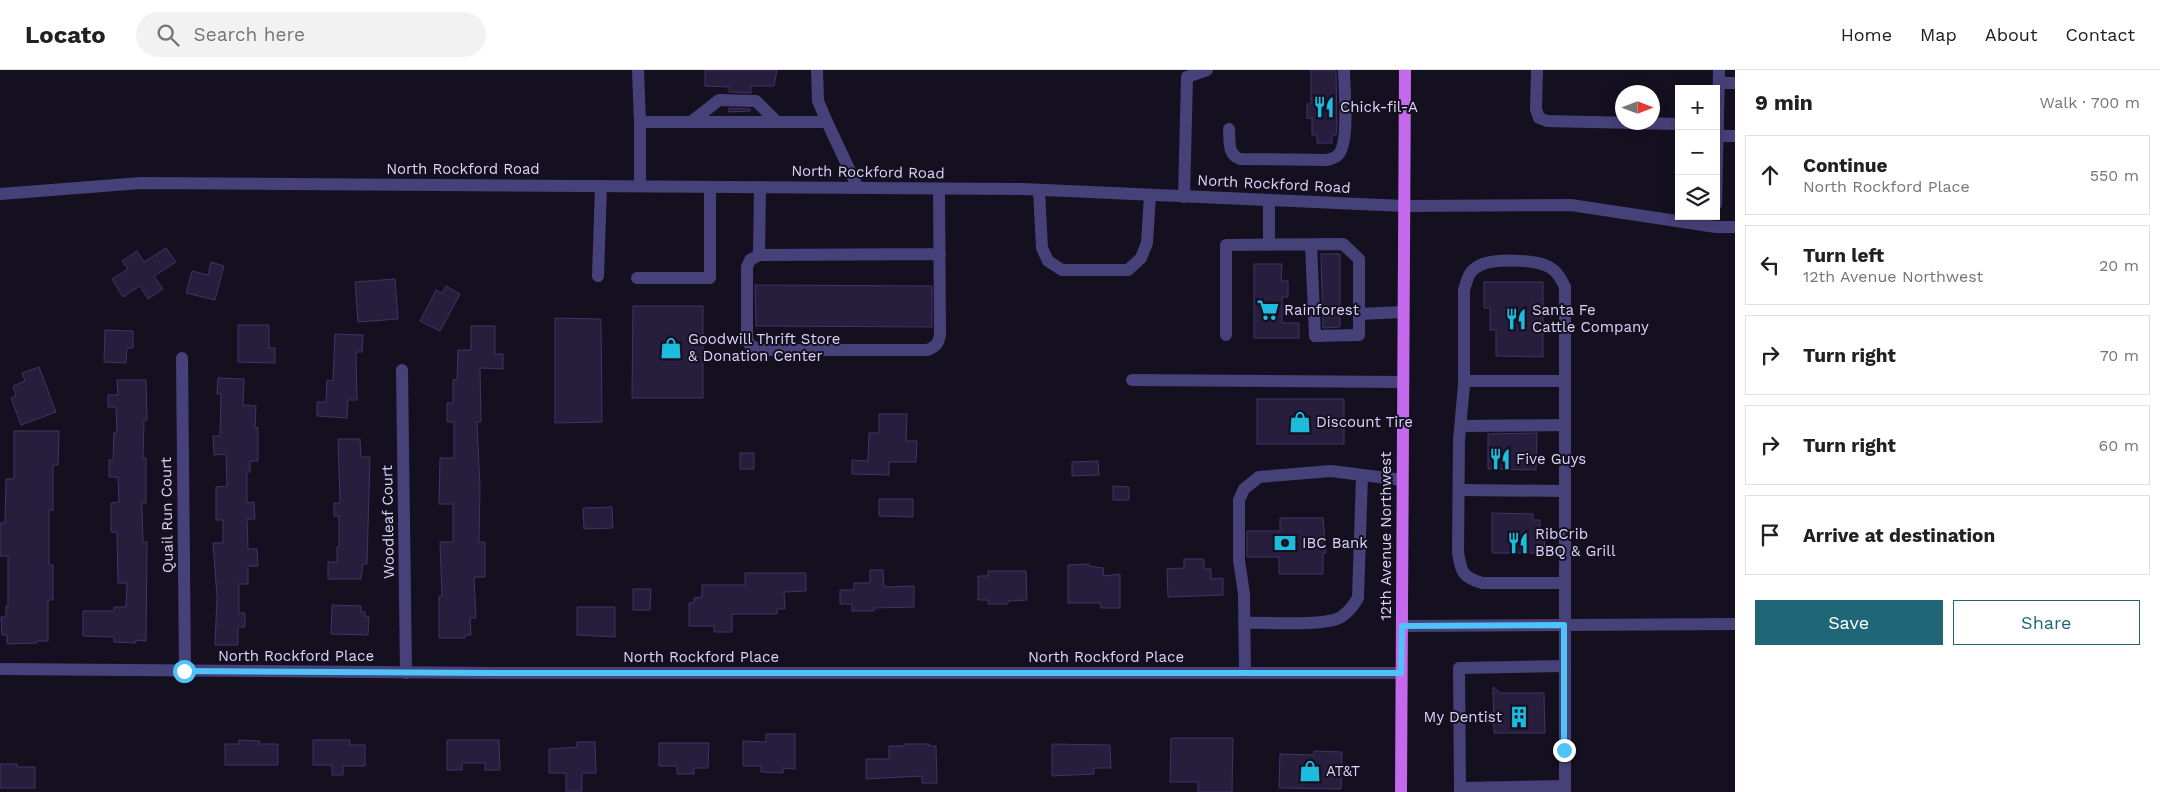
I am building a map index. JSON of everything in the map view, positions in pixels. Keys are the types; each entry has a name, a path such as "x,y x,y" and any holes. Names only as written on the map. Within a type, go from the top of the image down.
{"main road":[{"name":"12th Avenue Northwest","path":"1401,792 1405,70"}],"street":[{"path":"638,70 640,186"},
{"path":"817,70 818,101 858,188"},
{"path":"1184,197 1187,76 1208,70"},
{"path":"1229,129 1230,151 1233,156 1240,159 1327,160 1335,157 1339,154 1344,142 1344,70"},
{"path":"1537,70 1536,109 1539,118 1547,121 1675,124"},
{"path":"1719,76 1735,83"},
{"path":"691,122 719,100 756,101 777,122"},
{"path":"640,122 827,122"},
{"path":"1720,129 1735,136"},
{"path":"1716,175 1717,130"},
{"name":"North Rockford Road","path":"0,194 141,183 1039,190 1404,206 1571,205 1716,221 1735,227"},
{"path":"598,276 601,186"},
{"path":"637,278 710,278 710,187"},
{"path":"759,255 760,187"},
{"path":"939,189 940,254 940,334 939,342 934,348 927,350 755,349 750,346 747,339 747,267 750,260 759,255 940,254"},
{"path":"1039,190 1042,248 1048,262 1062,270 1128,270 1141,258 1147,243 1150,195"},
{"path":"1269,200 1269,245"},
{"path":"1226,335 1226,245 1343,244 1359,259 1359,335 1315,336 1312,245"},
{"path":"1564,583 1482,583 1470,579 1461,570 1458,552 1464,381 1464,290 1468,275 1477,266 1494,261 1514,261 1548,266 1558,274 1565,287 1565,789 1460,790 1459,668 1564,666"},
{"path":"1359,314 1404,312"},
{"name":"Quail Run Court","path":"182,358 184,671"},
{"name":"Woodleaf Court","path":"402,370 406,673"},
{"path":"1132,380 1403,382"},
{"path":"1464,381 1565,381"},
{"path":"1461,426 1565,425"},
{"path":"1245,673 1244,594 1239,560 1239,500 1244,489 1259,477 1331,471 1402,480"},
{"path":"1244,623 1319,622 1338,619 1350,611 1358,598 1362,475"},
{"path":"1459,490 1564,492"},
{"path":"1402,626 1735,624"},
{"name":"North Rockford Place","path":"0,669 406,673 1401,673"}],"building":[{"path":"705,70 777,70 774,86 751,86 751,93 729,92 729,87 705,86"},
{"name":"Chick-fil-A","path":"1311,70 1336,70 1337,127 1336,135 1332,135 1332,143 1317,143 1317,135 1312,135 1312,118 1307,118 1307,104 1311,104"},
{"path":"729,108 750,109 750,111 728,112"},
{"path":"166,248 176,262 154,276 163,289 148,299 140,286 123,297 112,279 128,269 122,261 137,251 144,262"},
{"path":"1321,254 1340,254 1340,327 1323,328"},
{"path":"211,262 224,266 215,300 186,293 192,271 208,275"},
{"name":"Rainforest","path":"1254,264 1282,264 1281,281 1288,281 1288,297 1282,297 1282,323 1299,323 1299,338 1254,338"},
{"path":"395,279 398,319 358,322 355,282"},
{"name":"Santa Fe Cattle Company","path":"1484,282 1543,282 1543,357 1496,356 1496,330 1490,330 1490,308 1484,308"},
{"path":"755,285 932,286 932,327 756,326"},
{"path":"446,286 460,294 440,331 420,321 436,290 442,293"},
{"path":"633,306 703,306 703,398 632,398"},
{"path":"555,318 601,319 602,422 555,423"},
{"path":"238,325 269,325 269,348 275,348 275,363 238,362"},
{"path":"471,326 495,326 495,354 503,354 503,369 480,368 481,422 477,422 480,487 479,542 485,542 485,577 474,577 476,618 470,618 471,635 465,635 465,638 439,638 439,596 442,596 440,542 453,542 453,504 439,504 440,458 454,458 454,422 447,422 447,403 453,403 453,380 457,379 458,350 471,350"},
{"path":"105,330 133,331 133,348 127,348 126,363 104,362"},
{"path":"335,334 363,335 362,352 356,352 357,400 348,400 347,418 317,416 317,402 326,402 327,380 333,381"},
{"path":"39,367 56,412 21,425 11,398 16,396 13,386 25,381 22,373"},
{"path":"218,378 244,379 243,405 256,406 255,428 258,427 258,461 250,461 250,472 247,472 247,503 254,502 255,519 247,519 248,549 257,549 258,566 248,566 248,584 239,584 239,613 245,613 245,627 238,627 238,645 215,645 217,597 213,543 223,543 223,520 216,520 216,487 227,486 226,454 214,455 213,436 220,436 221,394 217,394"},
{"path":"117,380 146,380 147,420 144,420 143,458 146,458 146,503 142,503 143,542 147,542 146,641 136,640 136,643 114,642 114,637 83,636 83,611 114,611 114,607 126,607 127,583 118,583 117,532 111,532 111,503 119,502 118,477 109,477 109,460 113,460 114,432 117,432 116,407 108,407 108,395 118,395"},
{"name":"Discount Tire","path":"1257,399 1344,399 1344,444 1257,444"},
{"path":"879,414 907,414 906,441 917,441 916,462 889,462 889,475 852,474 852,460 868,461 869,433 879,433"},
{"path":"14,431 59,431 58,465 53,465 53,510 49,510 49,565 53,565 53,600 48,600 48,641 37,641 37,643 7,644 7,635 2,635 1,617 6,617 6,606 8,606 8,556 0,556 0,523 5,523 6,479 14,479"},
{"path":"1537,433 1536,470 1488,469 1488,434"},
{"path":"338,439 360,439 361,457 370,457 367,564 363,564 361,579 328,579 328,562 337,562 337,547 339,547 339,516 334,516 334,503 340,503"},
{"path":"740,453 754,453 754,469 740,469"},
{"path":"1098,461 1099,475 1072,476 1072,462"},
{"path":"1113,486 1129,487 1129,500 1113,500"},
{"path":"879,499 913,499 913,517 879,516"},
{"path":"612,507 613,528 584,529 583,508"},
{"name":"RibCrib BBQ & Grill","path":"1492,513 1533,514 1533,520 1540,520 1540,533 1545,533 1544,553 1492,553"},
{"name":"IBC Bank","path":"1280,518 1323,518 1326,553 1323,553 1323,574 1279,574 1279,557 1247,557 1247,531 1280,531"},
{"path":"1184,559 1204,559 1204,569 1211,569 1211,579 1223,578 1223,595 1168,597 1167,569 1184,568"},
{"path":"1089,564 1089,566 1103,568 1104,576 1120,574 1120,608 1101,608 1100,603 1068,603 1068,565"},
{"path":"870,570 883,570 884,587 914,586 914,607 874,608 874,611 852,611 852,604 840,604 840,590 854,590 854,583 870,583"},
{"path":"988,571 1026,571 1027,600 1008,601 1008,604 988,604 988,600 978,600 978,576 988,576"},
{"path":"745,573 806,573 806,591 784,592 785,609 777,609 777,614 732,614 732,632 714,632 714,626 689,626 689,603 694,603 694,598 702,597 702,585 745,585"},
{"path":"633,589 651,589 650,610 633,610"},
{"path":"332,605 361,606 361,612 365,612 365,617 369,617 368,635 331,634"},
{"path":"577,607 615,607 615,637 577,635"},
{"name":"My Dentist","path":"1493,687 1501,693 1544,693 1545,733 1494,733"},
{"path":"766,734 795,734 795,769 783,768 783,773 761,772 761,766 743,766 743,741 766,742"},
{"path":"1171,738 1233,738 1232,792 1198,792 1198,782 1170,782"},
{"path":"239,740 260,741 259,744 278,744 278,765 225,765 225,744 239,744"},
{"path":"313,740 350,740 350,745 365,745 365,766 343,766 343,775 332,775 332,765 313,765"},
{"path":"447,740 499,740 500,770 485,770 485,763 462,763 462,770 447,770"},
{"path":"577,742 595,742 596,773 582,773 582,791 566,791 566,773 549,773 549,749 577,747"},
{"path":"659,743 709,743 708,768 694,768 694,774 677,774 677,766 659,766"},
{"path":"904,744 929,744 929,746 936,746 937,783 922,783 922,776 866,779 866,759 889,759 889,746 904,746"},
{"path":"1052,744 1110,745 1111,768 1094,768 1094,774 1052,776"},
{"name":"AT&T","path":"1314,751 1342,752 1341,789 1279,788 1280,754 1314,755"},
{"path":"0,764 17,764 17,767 35,767 35,788 0,788"}],"place":[{"name":"Chick-fil-A","path":"1324,107"},
{"name":"Rainforest","path":"1268,310"},
{"name":"Santa Fe Cattle Company","path":"1516,319"},
{"name":"Goodwill Thrift Store & Donation Center","path":"671,348"},
{"name":"Discount Tire","path":"1300,422"},
{"name":"Five Guys","path":"1500,459"},
{"name":"IBC Bank","path":"1285,543"},
{"name":"RibCrib BBQ & Grill","path":"1518,543"},
{"name":"My Dentist","path":"1519,717"},
{"name":"AT&T","path":"1310,771"}],"route":[{"path":"184,671 1401,673 1402,626 1564,625 1564,750"}]}
